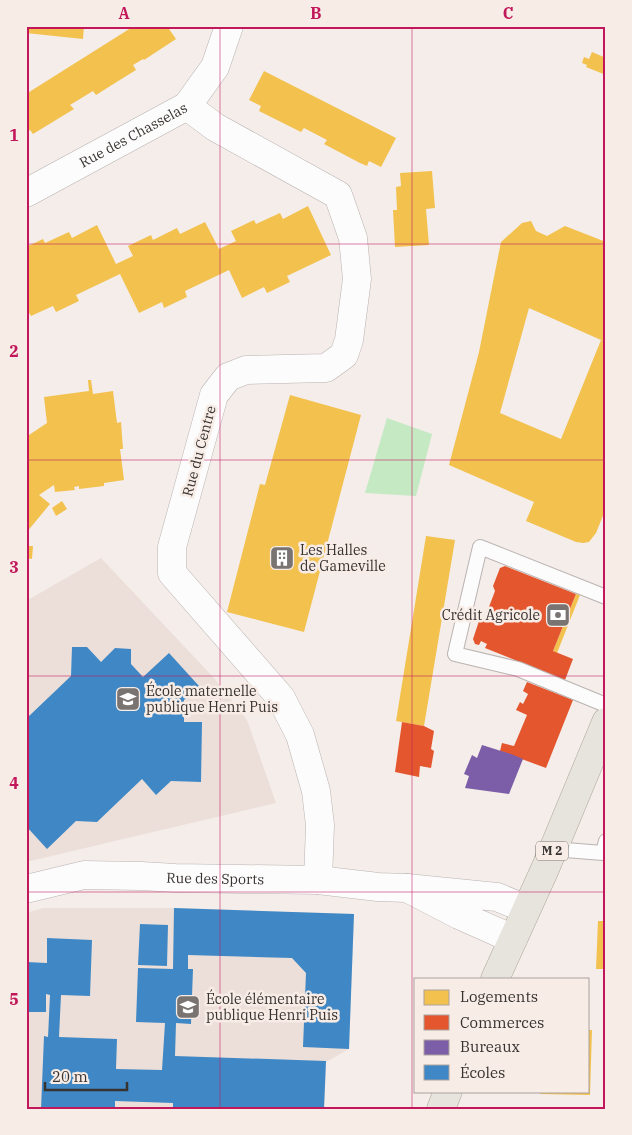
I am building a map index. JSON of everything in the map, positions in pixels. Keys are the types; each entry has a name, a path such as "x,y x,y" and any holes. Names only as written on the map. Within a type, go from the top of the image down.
{"main road":[{"name":"M 2","path":"494,978 602,738"},
{"path":"441,1109 448,1092"}],"street":[{"name":"Rue des Chasselas","path":"26,193 187,106 215,68 229,26"},
{"name":"Rue du Centre","path":"187,106 215,127 338,195 353,238 357,279 349,340 344,355 326,368 246,370 228,377 214,395 172,547 172,573 281,698 300,735 316,791 320,825 318,880"},
{"name":"Rue des Sports","path":"26,889 84,875 318,880 497,897 526,909"},
{"name":"Rue des Sports","path":"407,888 459,915 512,939"}],"lane":[{"path":"606,597 480,547 455,654 518,669 606,705"},
{"path":"553,849 602,853 606,841"}],"shaded area":[{"name":"École maternelle publique Henri Puis","path":"101,558 214,678 247,720 276,803 26,862 26,601"},
{"name":"École élémentaire publique Henri Puis","path":"43,908 174,908 354,914 349,1049 326,1062 324,1109 28,1109 26,1070 26,913"}],"green space":[{"path":"387,418 432,434 416,496 365,493"}],"building: Logements":[{"path":"26,26 84,26 83,39 26,33"},
{"path":"134,26 167,26 176,39 133,65 136,70 96,95 93,91 70,105 74,109 33,134 30,130 26,132 26,94"},
{"path":"592,52 606,58 606,75 586,67 587,65 582,63 584,57 589,59"},
{"path":"264,71 396,138 381,167 369,161 367,166 360,163 324,144 327,140 304,128 301,132 259,111 261,106 249,100"},
{"path":"432,171 435,208 426,209 429,245 395,247 393,210 397,210 396,187 401,186 400,173"},
{"path":"308,206 331,255 287,276 290,282 267,293 264,287 242,298 229,270 185,291 187,297 164,308 162,302 139,313 120,274 76,295 79,301 56,312 53,306 31,316 26,308 26,247 43,239 45,243 69,232 72,238 97,225 116,264 133,256 128,246 151,235 153,240 177,228 180,234 205,222 219,249 236,241 231,231 254,220 256,224 280,213 283,219"},
{"path":"531,221 536,231 547,236 565,226 606,242 606,508 596,533 589,542 576,542 526,521 534,502 449,465 479,352 501,242 522,223","holes":["529,308 601,340 561,439 500,413"]},
{"path":"88,380 91,380 93,394 113,391 117,423 121,422 123,449 120,449 124,480 104,483 104,486 79,489 79,486 74,487 75,490 55,492 54,485 39,495 50,504 26,533 26,437 47,423 44,397 89,391"},
{"name":"Les Halles de Gameville","path":"290,395 361,415 304,632 227,612 260,484 265,485"},
{"path":"62,501 67,509 56,516 52,508"},
{"path":"426,536 455,540 424,726 396,721"},
{"path":"26,546 33,546 32,559 26,558"},
{"path":"576,594 580,595 557,653 553,651"},
{"path":"598,921 606,921 606,969 596,969"},
{"path":"590,1030 592,1030 590,1095 540,1094 540,1092 590,1092"}],"building: Commerces":[{"path":"505,566 576,594 553,651 573,659 565,680 485,648 487,644 481,641 479,645 475,644 473,639 479,621 484,620 495,591 493,586 500,568"},
{"path":"527,682 573,700 546,768 500,751 502,743 514,746 527,715 516,710 520,702 523,704 528,694 523,691"},
{"path":"402,722 424,726 434,731 431,749 434,751 431,768 420,766 419,777 395,772"}],"building: Bureaux":[{"path":"482,745 523,759 509,794 465,788 469,776 464,774 472,755 477,758"}],"building: Écoles":[{"path":"72,647 87,647 101,662 115,648 131,649 131,664 143,677 169,653 199,686 184,700 184,722 202,722 201,782 171,781 156,795 142,779 97,822 76,821 47,849 26,826 26,717 71,676"},
{"path":"174,908 354,914 349,1049 303,1047 306,973 292,958 188,955 188,969 193,969 191,1024 176,1023 175,1056 326,1061 324,1109 173,1109 173,1103 115,1101 115,1109 41,1109 44,1036 48,1037 50,995 46,994 46,1012 26,1012 26,962 47,963 47,938 92,940 90,996 61,995 59,1037 117,1039 116,1069 162,1070 165,1023 136,1022 138,968 173,969"},
{"path":"140,924 168,925 167,966 138,965"}],"place":[{"name":"Les Halles de Gameville","path":"282,558"},
{"name":"Crédit Agricole","path":"558,615"},
{"name":"École maternelle publique Henri Puis","path":"128,699"},
{"name":"École élémentaire publique Henri Puis","path":"188,1007"}]}
